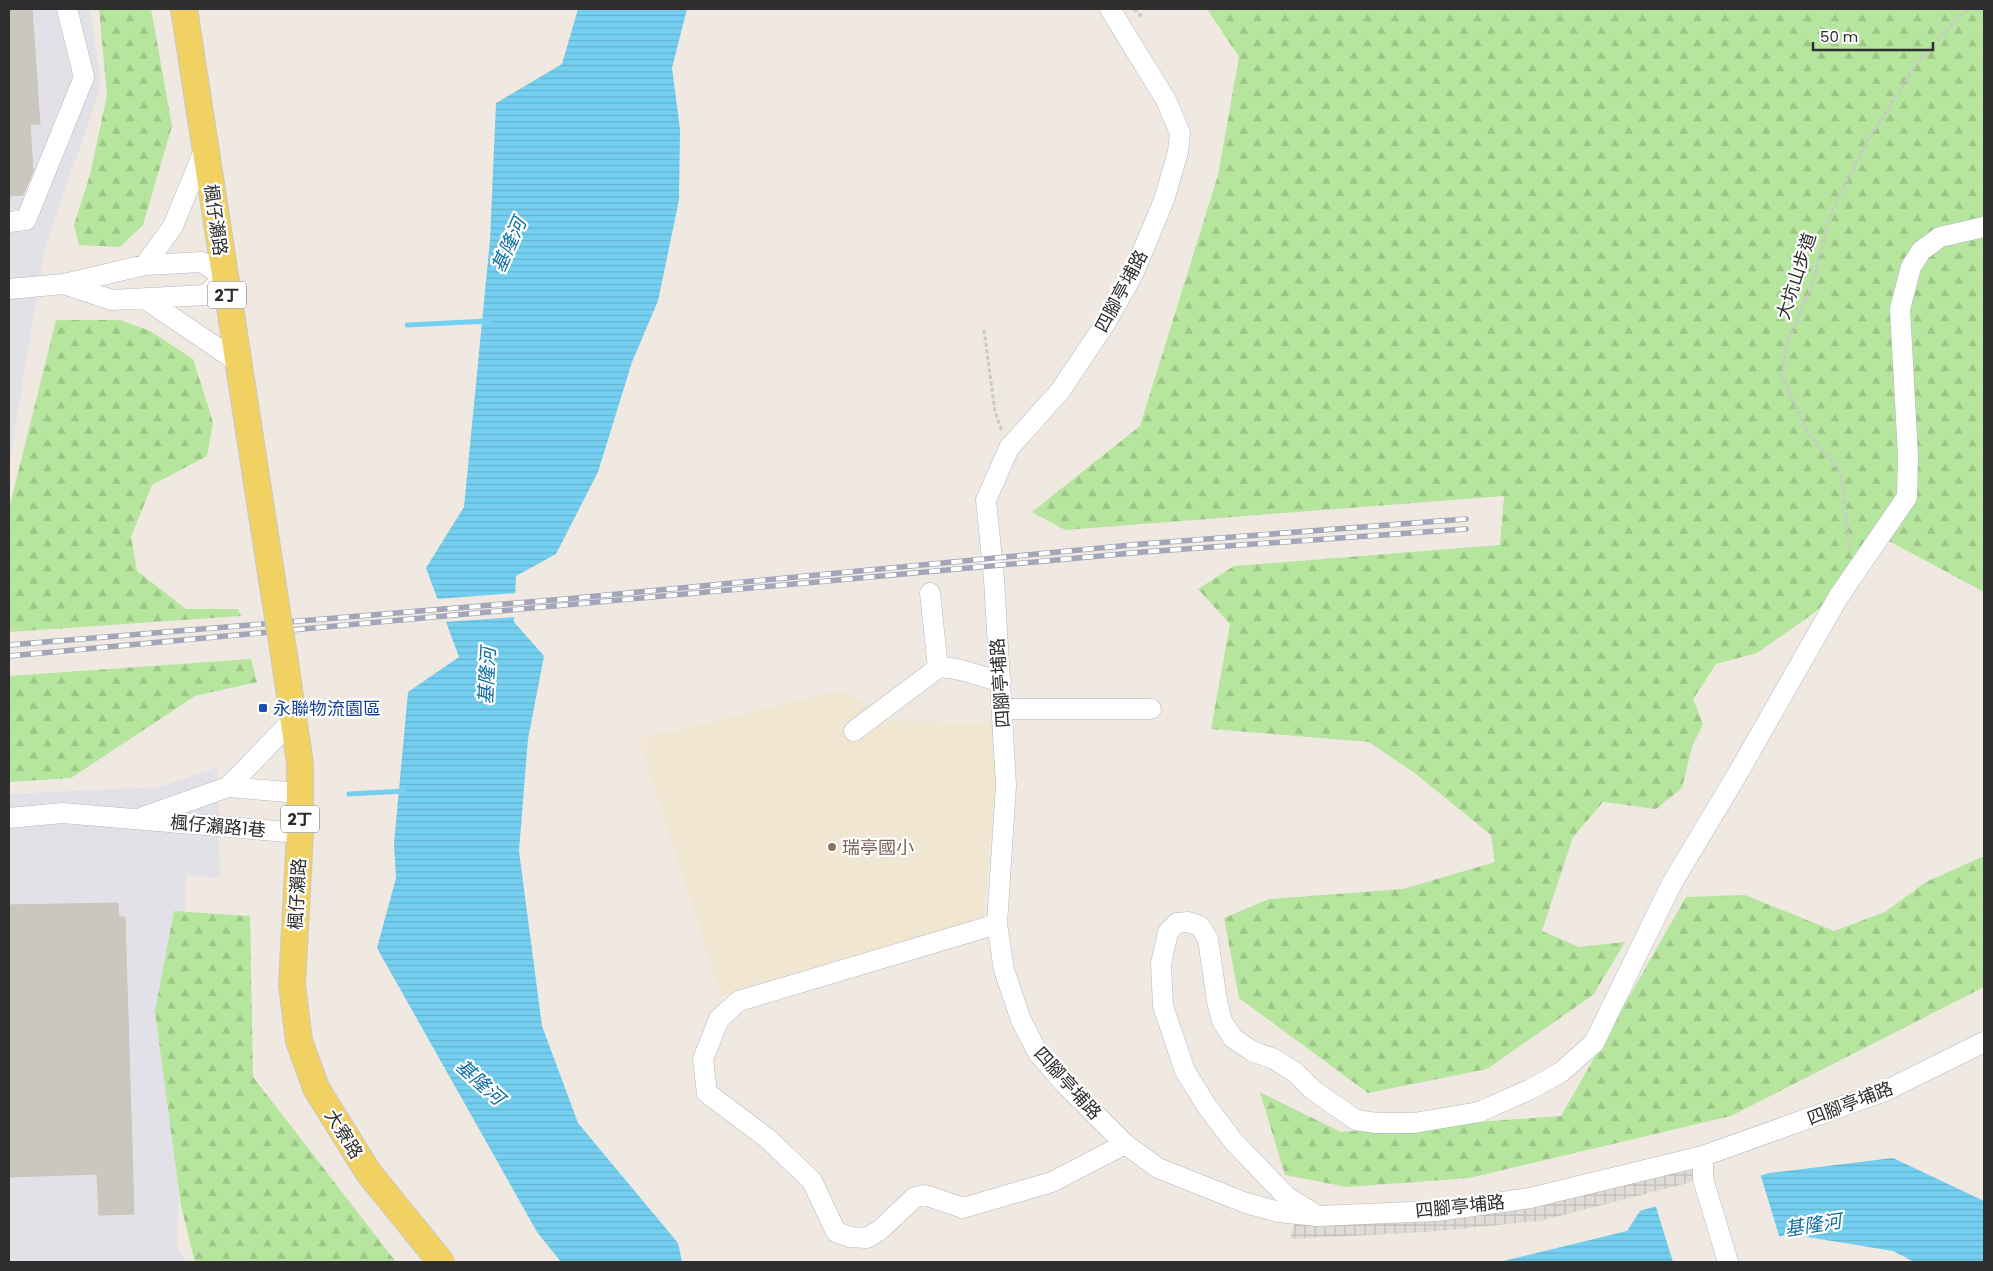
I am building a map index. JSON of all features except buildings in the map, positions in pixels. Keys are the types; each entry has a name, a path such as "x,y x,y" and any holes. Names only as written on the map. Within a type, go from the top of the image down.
{"main road":[{"name":"楓仔瀨路","path":"184,9 300,764 300,833 292,985"},
{"name":"大寮路","path":"292,985 299,1040 316,1088 368,1172 441,1262"}],"street":[{"path":"9,222 26,220 84,77 67,9"},
{"name":"四腳亭埔路","path":"1110,9 1166,100 1180,133 1178,152 1164,200 1133,274 1105,324 1060,391 1009,448 986,500 1001,681 1006,785 997,924 1004,970 1020,1020 1038,1053 1063,1082 1125,1144 1158,1168 1246,1203 1279,1212 1317,1216 1437,1211 1530,1198 1703,1156 1885,1091 1984,1042"},
{"path":"145,265 173,226 205,148"},
{"path":"1317,1216 1287,1197 1234,1142 1206,1105 1185,1071 1163,1006 1161,964 1168,932 1177,923 1188,922 1200,926 1208,939 1217,1001 1222,1021 1233,1038 1252,1051 1274,1059 1296,1073 1314,1090 1356,1120 1414,1123 1479,1112 1533,1088 1561,1072 1594,1043 1672,883 1852,575 1907,497 1908,456 1900,309 1911,267 1922,252 1940,236 1984,227"},
{"path":"9,289 64,284 145,265 202,262 224,278 206,295 145,299 112,300 64,284"},
{"path":"145,299 238,362"},
{"path":"930,594 938,668"},
{"path":"854,731 938,668 946,666 984,679 1001,681"},
{"path":"1002,710 1151,709"},
{"name":"楓仔瀨路1巷","path":"228,787 293,720"},
{"name":"楓仔瀨路1巷","path":"136,819 228,787 300,792"},
{"name":"楓仔瀨路1巷","path":"9,818 62,813 300,833"},
{"path":"997,924 739,1001 719,1019 703,1059 707,1093 766,1138 812,1181 836,1232 850,1237 866,1238 880,1230 915,1197 925,1196 963,1208 1052,1182 1125,1144"},
{"path":"1703,1156 1703,1180 1728,1262"}],"path":[{"path":"1134,9 1142,17"},
{"name":"大坑山步道","path":"1852,575 1841,472 1807,432 1782,376 1786,346 1812,285 1831,212 1865,145 1917,63 1967,9"},
{"path":"984,330 995,412 1009,448"}],"shaded area":[{"path":"9,9 90,9 101,85 45,249 9,466"},
{"name":"瑞亭國小","path":"842,690 893,721 994,723 997,776 983,919 797,977 721,996 639,739"},
{"path":"217,767 220,878 186,875 177,1248 187,1262 9,1262 9,794 160,787"},
{"path":"1703,1156 1703,1179 1540,1221 1427,1232 1290,1239 1297,1214 1452,1209"}],"green space":[{"path":"99,9 151,9 172,126 143,225 120,247 79,245 74,225 90,175 107,95"},
{"path":"1207,9 1984,9 1984,592 1872,532 1818,610 1757,653 1716,664 1693,699 1703,724 1692,747 1682,788 1656,809 1603,802 1573,837 1542,931 1579,947 1625,942 1593,995 1487,1069 1368,1093 1239,998 1224,918 1269,899 1403,889 1495,862 1491,835 1416,774 1369,742 1211,729 1230,624 1198,589 1234,566 1500,545 1504,496 1065,530 1032,512 1140,426 1218,175 1239,57"},
{"path":"56,320 120,320 150,331 193,359 213,422 207,456 152,485 131,537 137,571 186,609 238,609 241,616 9,632 9,509"},
{"path":"251,659 257,682 195,696 71,778 9,782 9,676"},
{"path":"1984,856 1984,987 1731,1116 1469,1178 1347,1187 1285,1175 1260,1092 1341,1132 1561,1116 1686,897 1745,895 1834,931 1885,912 1926,882"},
{"path":"174,911 250,916 253,1077 396,1262 195,1262 181,1206 155,1012"}],"water":[{"name":"基隆河","path":"578,9 687,9 672,68 680,129 679,200 658,301 632,362 598,472 556,554 516,576 514,622 544,656 528,739 519,851 542,1026 578,1123 678,1243 682,1262 561,1262 537,1232 377,948 396,878 394,844 408,692 459,657 426,568 464,507 490,240 496,103 562,64"},
{"name":"基隆河","path":"1893,1158 1984,1201 1984,1262 1914,1262 1893,1251 1789,1234 1686,1262 1499,1262 1627,1231 1640,1211 1769,1173"}],"pier":[{"path":"518,593 517,617 444,622 436,599"},
{"path":"1760,1173 1780,1239 1696,1262 1673,1262 1655,1204"}],"waterway":[{"path":"407,325 489,321"},
{"path":"349,794 404,791"}],"railway":[{"path":"9,645 565,599 1142,544 1466,519"},
{"path":"9,656 1143,552 1466,529"}],"place":[{"name":"永聯物流園區","path":"263,708"},
{"name":"瑞亭國小","path":"832,847"}]}
